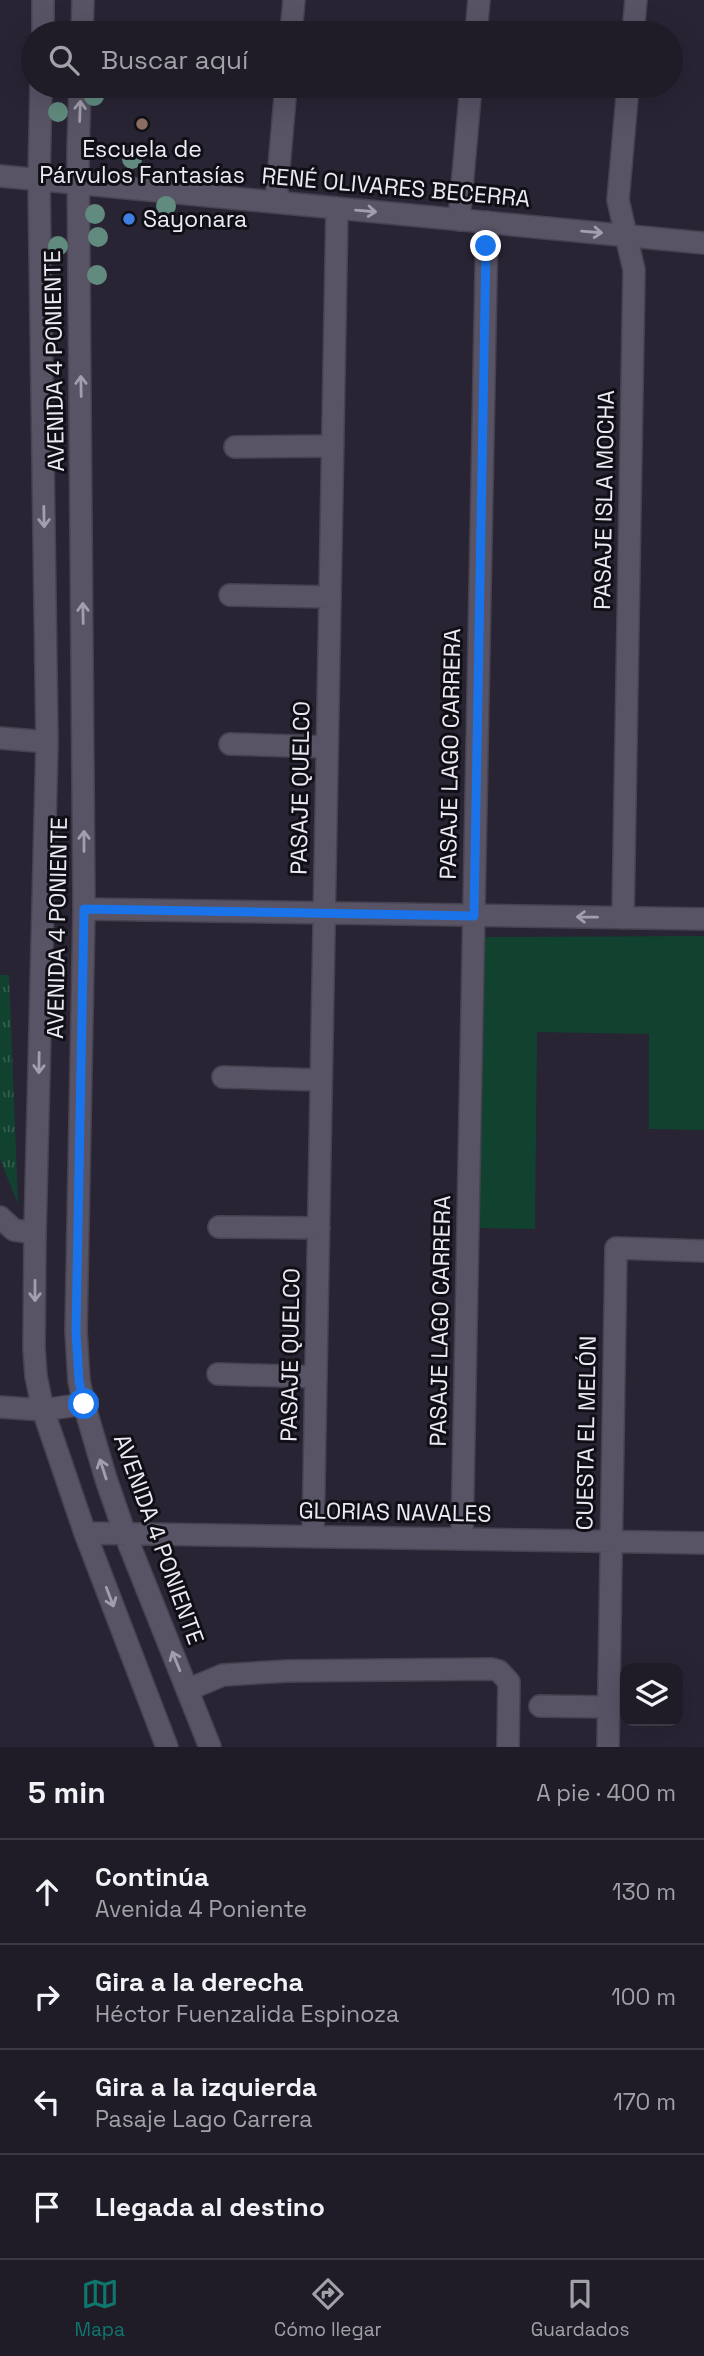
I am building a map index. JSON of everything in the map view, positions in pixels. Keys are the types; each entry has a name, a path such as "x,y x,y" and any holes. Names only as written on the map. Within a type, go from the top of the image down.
{"street":[{"path":"43,0 43,21"},
{"path":"82,21 83,0"},
{"path":"292,21 294,0"},
{"path":"477,21 479,0"},
{"path":"634,21 636,0"},
{"name":"AVENIDA 4 PONIENTE","path":"41,98 39,180 47,742 34,1348 43,1410 86,1533 167,1747"},
{"name":"AVENIDA 4 PONIENTE","path":"80,98 78,184 84,909 76,1331 79,1381 125,1534 210,1747"},
{"path":"276,202 285,98"},
{"path":"459,220 470,98"},
{"name":"PASAJE ISLA MOCHA","path":"623,918 634,270 618,200 627,98"},
{"name":"RENÉ OLIVARES BECERRA","path":"0,176 704,243"},
{"name":"PASAJE QUELCO","path":"313,1537 337,208"},
{"name":"PASAJE LAGO CARRERA","path":"462,1539 487,222"},
{"path":"235,447 333,446"},
{"path":"230,595 330,597"},
{"path":"0,738 47,742"},
{"path":"230,744 327,747"},
{"path":"84,909 704,919"},
{"path":"223,1077 321,1080"},
{"path":"0,1217 14,1230 35,1233"},
{"path":"219,1227 319,1228"},
{"name":"CUESTA EL MELÓN","path":"608,1747 616,1248 704,1251"},
{"path":"218,1374 316,1377"},
{"path":"0,1407 43,1410 84,1404"},
{"name":"GLORIAS NAVALES","path":"86,1533 704,1543"},
{"path":"187,1690 223,1675 275,1671 492,1669 505,1676 509,1682 508,1747"},
{"path":"540,1706 608,1707"}],"green space":[{"path":"704,936 704,1130 649,1129 649,1034 537,1032 535,1229 476,1228 483,937"},
{"path":"0,975 9,975 18,1204 0,1159"}],"place":[{"name":"Escuela de Párvulos Fantasías","path":"142,124"},
{"name":"Sayonara","path":"129,219"}],"route":[{"path":"84,1404 79,1381 76,1331 84,909 474,916 486,246"}]}
